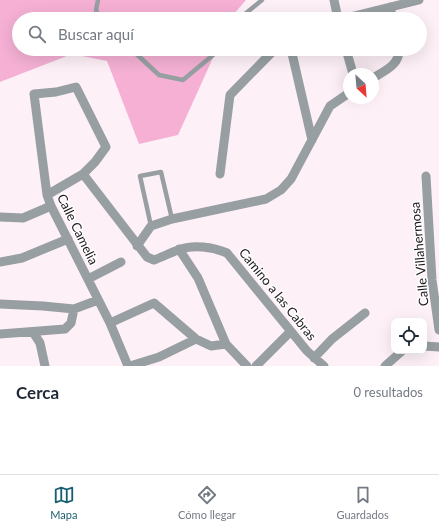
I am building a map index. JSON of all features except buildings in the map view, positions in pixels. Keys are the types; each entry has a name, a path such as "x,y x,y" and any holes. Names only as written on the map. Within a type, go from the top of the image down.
{"street":[{"path":"334,0 337,12"},
{"path":"370,12 419,0"},
{"path":"390,7 391,12"},
{"path":"220,174 230,95 268,56"},
{"path":"293,56 312,140"},
{"path":"348,56 351,68"},
{"path":"379,74 395,63 398,56"},
{"name":"Calle Camelia","path":"83,174 95,162 106,147 76,87 56,92 34,94 47,195 51,206 110,323 129,366"},
{"path":"137,246 151,226 172,219 266,199 281,190 291,179 330,106 343,97"},
{"path":"47,195 83,174"},
{"name":"Camino a las Cabras","path":"83,174 137,246 147,257 154,260 179,249 197,247 216,248 227,253 290,332 322,365"},
{"name":"Calle Villahermosa","path":"426,176 432,280 439,319 439,330"},
{"path":"0,217 23,218 51,206"},
{"path":"0,262 22,258 68,239"},
{"path":"179,249 198,278 226,344 247,366"},
{"path":"88,278 122,262"},
{"path":"0,304 74,309 98,300"},
{"path":"110,323 154,303 196,339 211,346 226,344"},
{"path":"0,334 65,329 71,323 74,309"},
{"path":"314,358 332,339 365,313"},
{"path":"33,332 40,343 45,366"},
{"path":"256,366 290,332"},
{"path":"129,366 159,357 196,339"},
{"path":"427,346 439,347"},
{"path":"386,366 399,354"}],"lane":[{"path":"97,12 98,0"},
{"path":"247,12 262,0"},
{"path":"139,56 159,75 183,80 212,56"},
{"path":"151,226 140,176 161,172 172,219"}],"shaded area":[{"path":"0,0 246,0 236,12 12,12 12,56 67,56 0,82"},
{"path":"82,56 214,56 178,135 139,144 107,61"}]}
